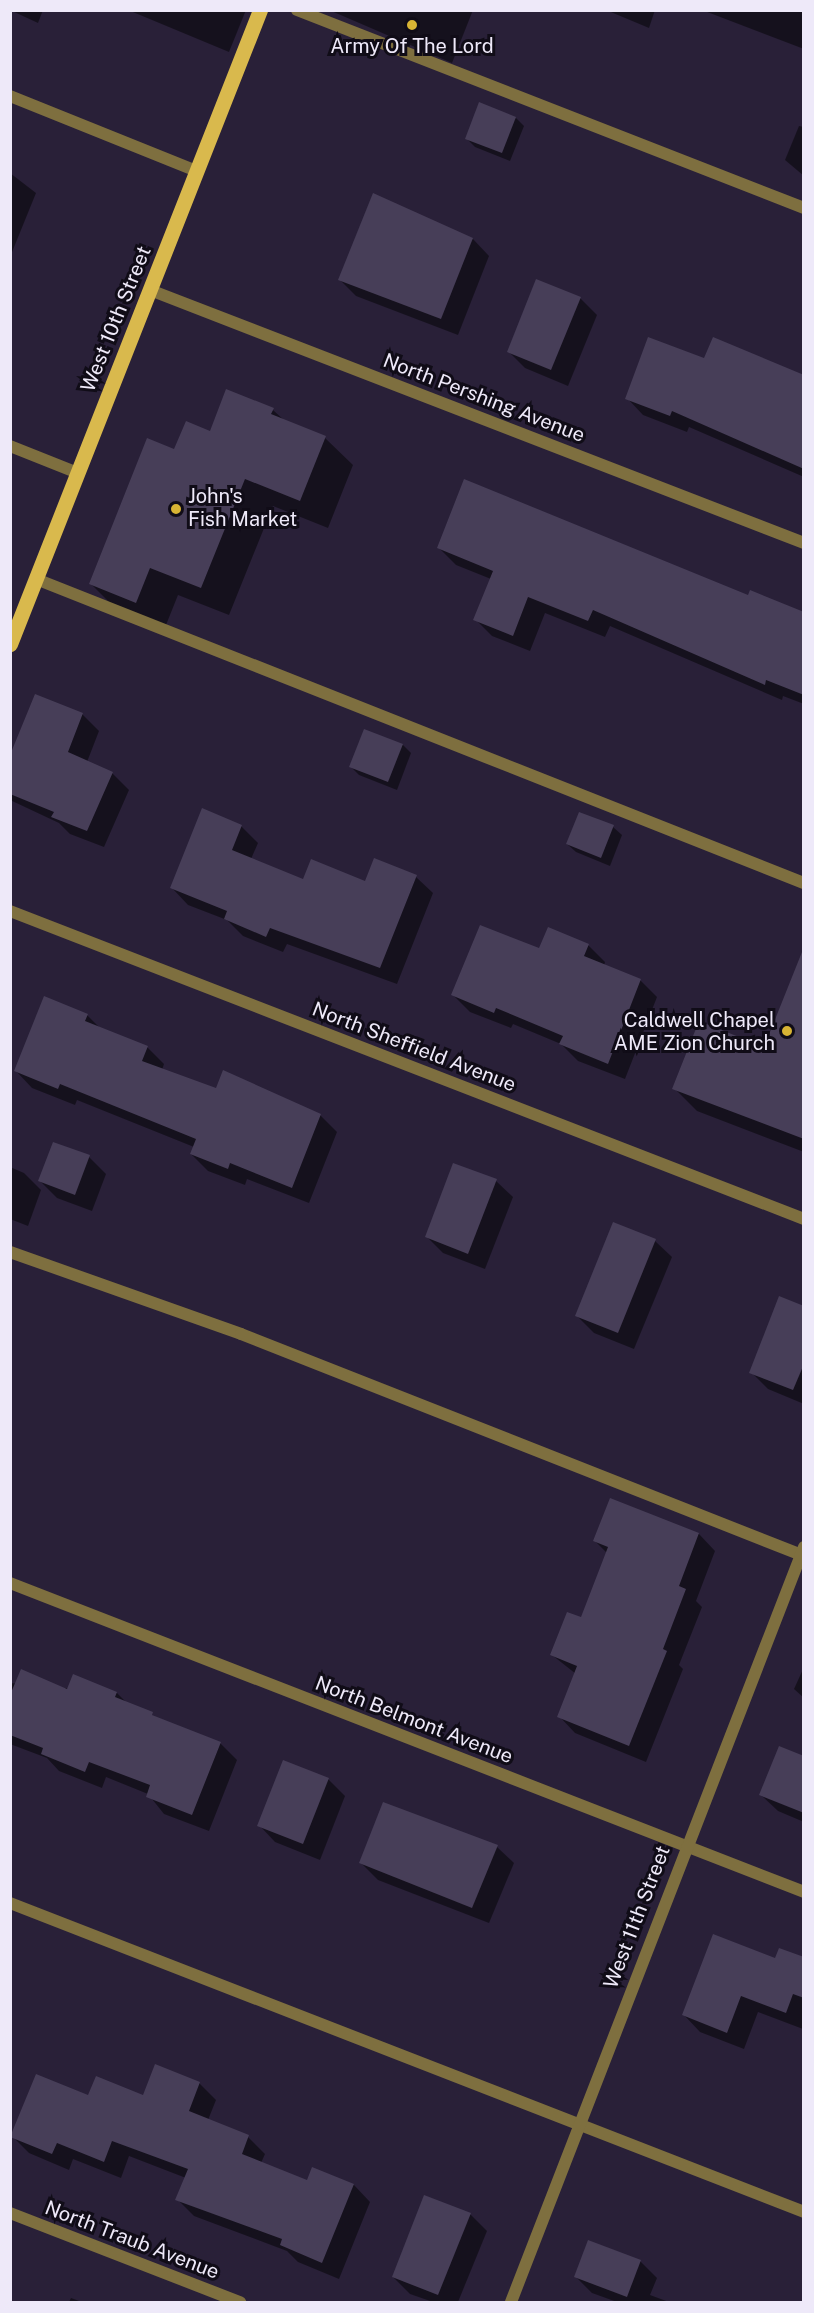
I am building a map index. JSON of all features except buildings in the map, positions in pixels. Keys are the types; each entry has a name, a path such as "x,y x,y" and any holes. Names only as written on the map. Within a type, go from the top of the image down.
{"main road":[{"name":"West 10th Street","path":"10,644 260,10"}],"street":[{"path":"297,10 804,208"},
{"path":"10,96 197,171"},
{"name":"North Pershing Avenue","path":"150,290 804,543"},
{"path":"10,446 78,473"},
{"path":"36,579 804,883"},
{"name":"North Sheffield Avenue","path":"10,910 804,1219"},
{"path":"10,1251 241,1334 803,1552"},
{"name":"West 11th Street","path":"511,2302 685,1846 803,1552"},
{"name":"North Belmont Avenue","path":"10,1583 804,1892"},
{"path":"10,1903 580,2122 804,2212"},
{"name":"North Traub Avenue","path":"10,2213 240,2302"}],"place":[{"name":"Army Of The Lord","path":"412,25"},
{"name":"John's Fish Market","path":"176,509"},
{"name":"Caldwell Chapel AME Zion Church","path":"787,1031"}]}
